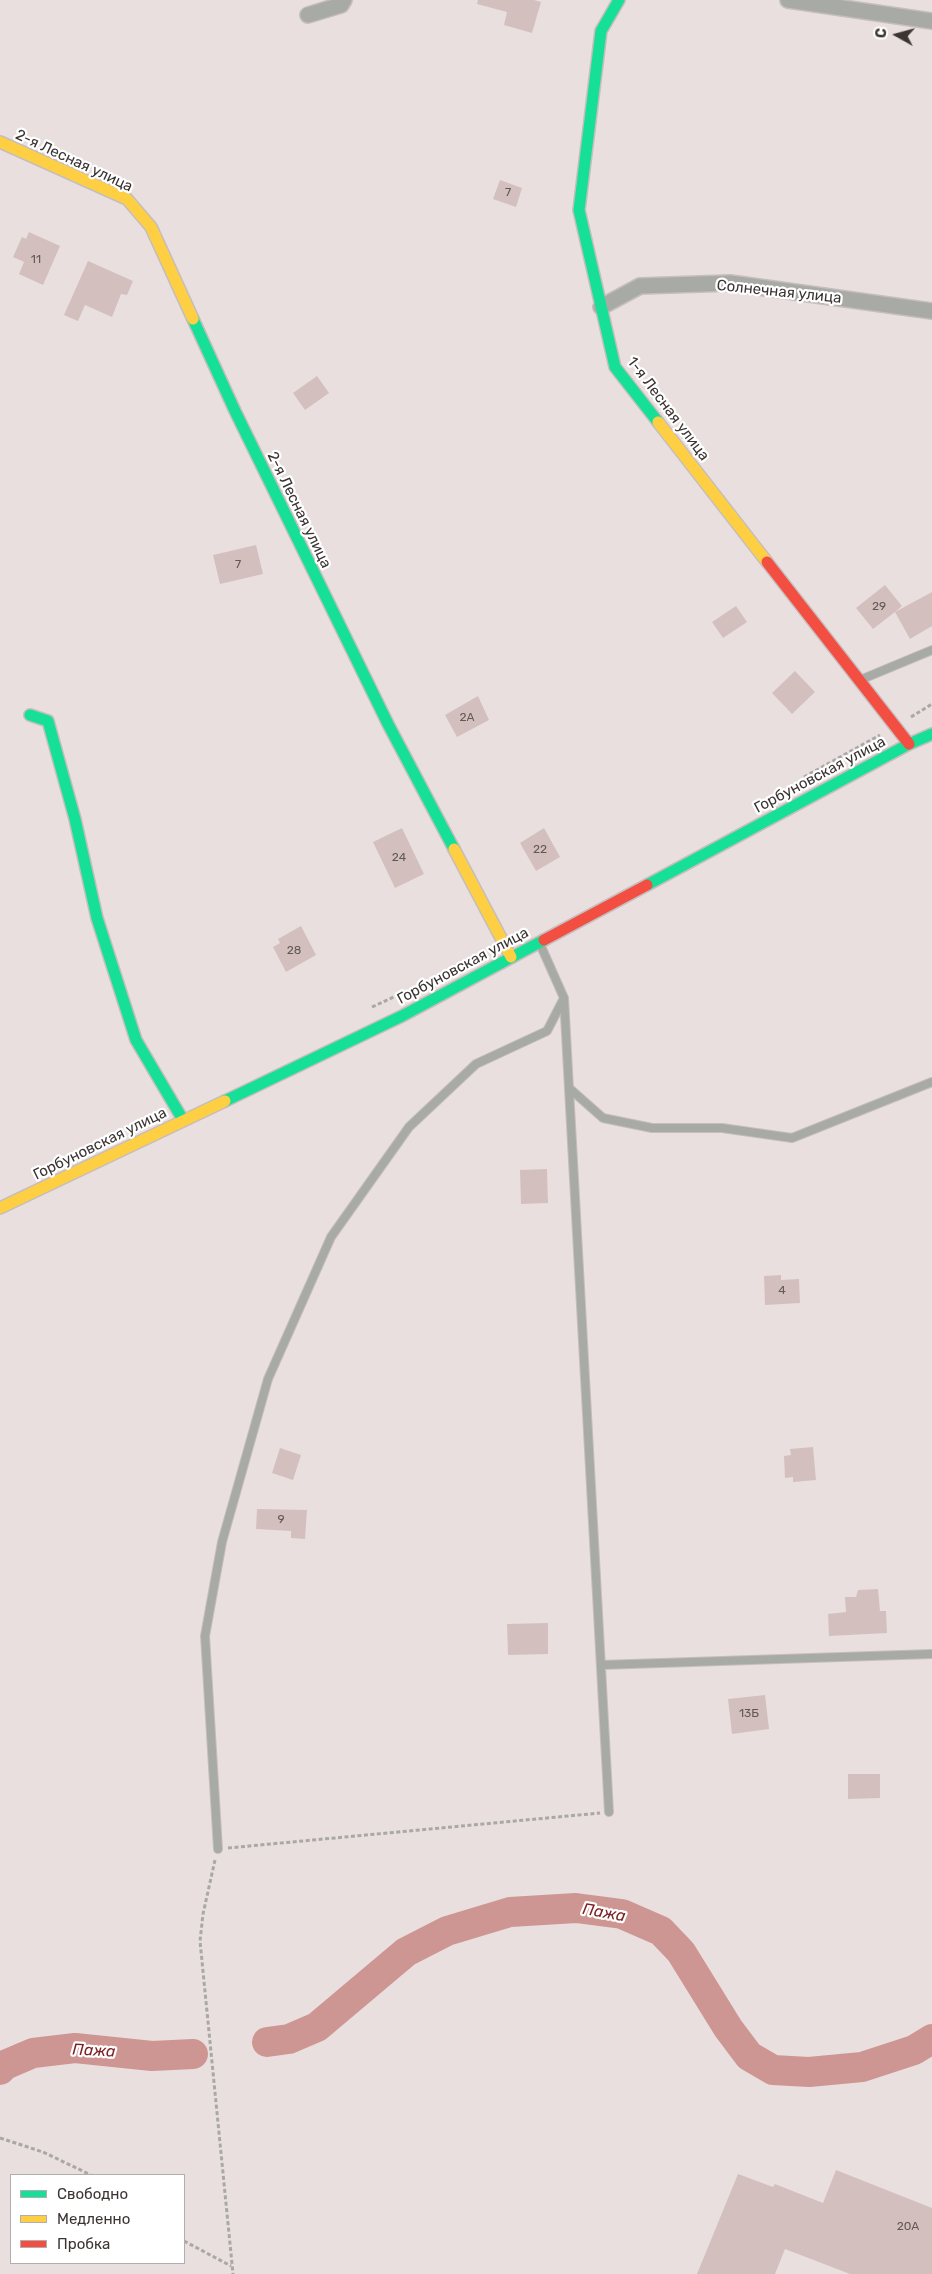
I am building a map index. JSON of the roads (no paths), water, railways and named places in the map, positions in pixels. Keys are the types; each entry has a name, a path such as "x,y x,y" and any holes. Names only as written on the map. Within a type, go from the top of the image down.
{"street":[{"path":"308,14 341,5 344,0"},
{"path":"788,0 932,21"},
{"name":"1-я Лесная улица","path":"613,2 600,31 579,210 615,367 909,744"},
{"name":"2-я Лесная улица","path":"0,142 127,199 151,227 234,411 388,724 511,958"},
{"name":"Солнечная улица","path":"601,307 640,286 730,284 932,311"},
{"path":"30,715 48,721 75,819 97,918 136,1040 183,1120"},
{"name":"Горбуновская улица","path":"0,1208 402,1016 909,744 932,734"}],"lane":[{"path":"860,680 932,650"},
{"path":"539,942 564,998 610,1812"},
{"path":"218,1849 205,1636 222,1542 268,1379 331,1237 409,1127 476,1064 547,1030 564,998"},
{"path":"570,1088 604,1118 652,1128 722,1128 792,1138 932,1082"},
{"path":"601,1665 931,1654"}],"waterway":[{"name":"Пажа","path":"267,2042 289,2039 317,2027 406,1952 447,1931 510,1912 576,1908 622,1914 661,1931 681,1952 728,2028 749,2056 773,2070 809,2072 862,2067 914,2050 932,2039"},
{"name":"Пажа","path":"0,2070 5,2065 33,2053 75,2048 152,2056 193,2054"}]}
